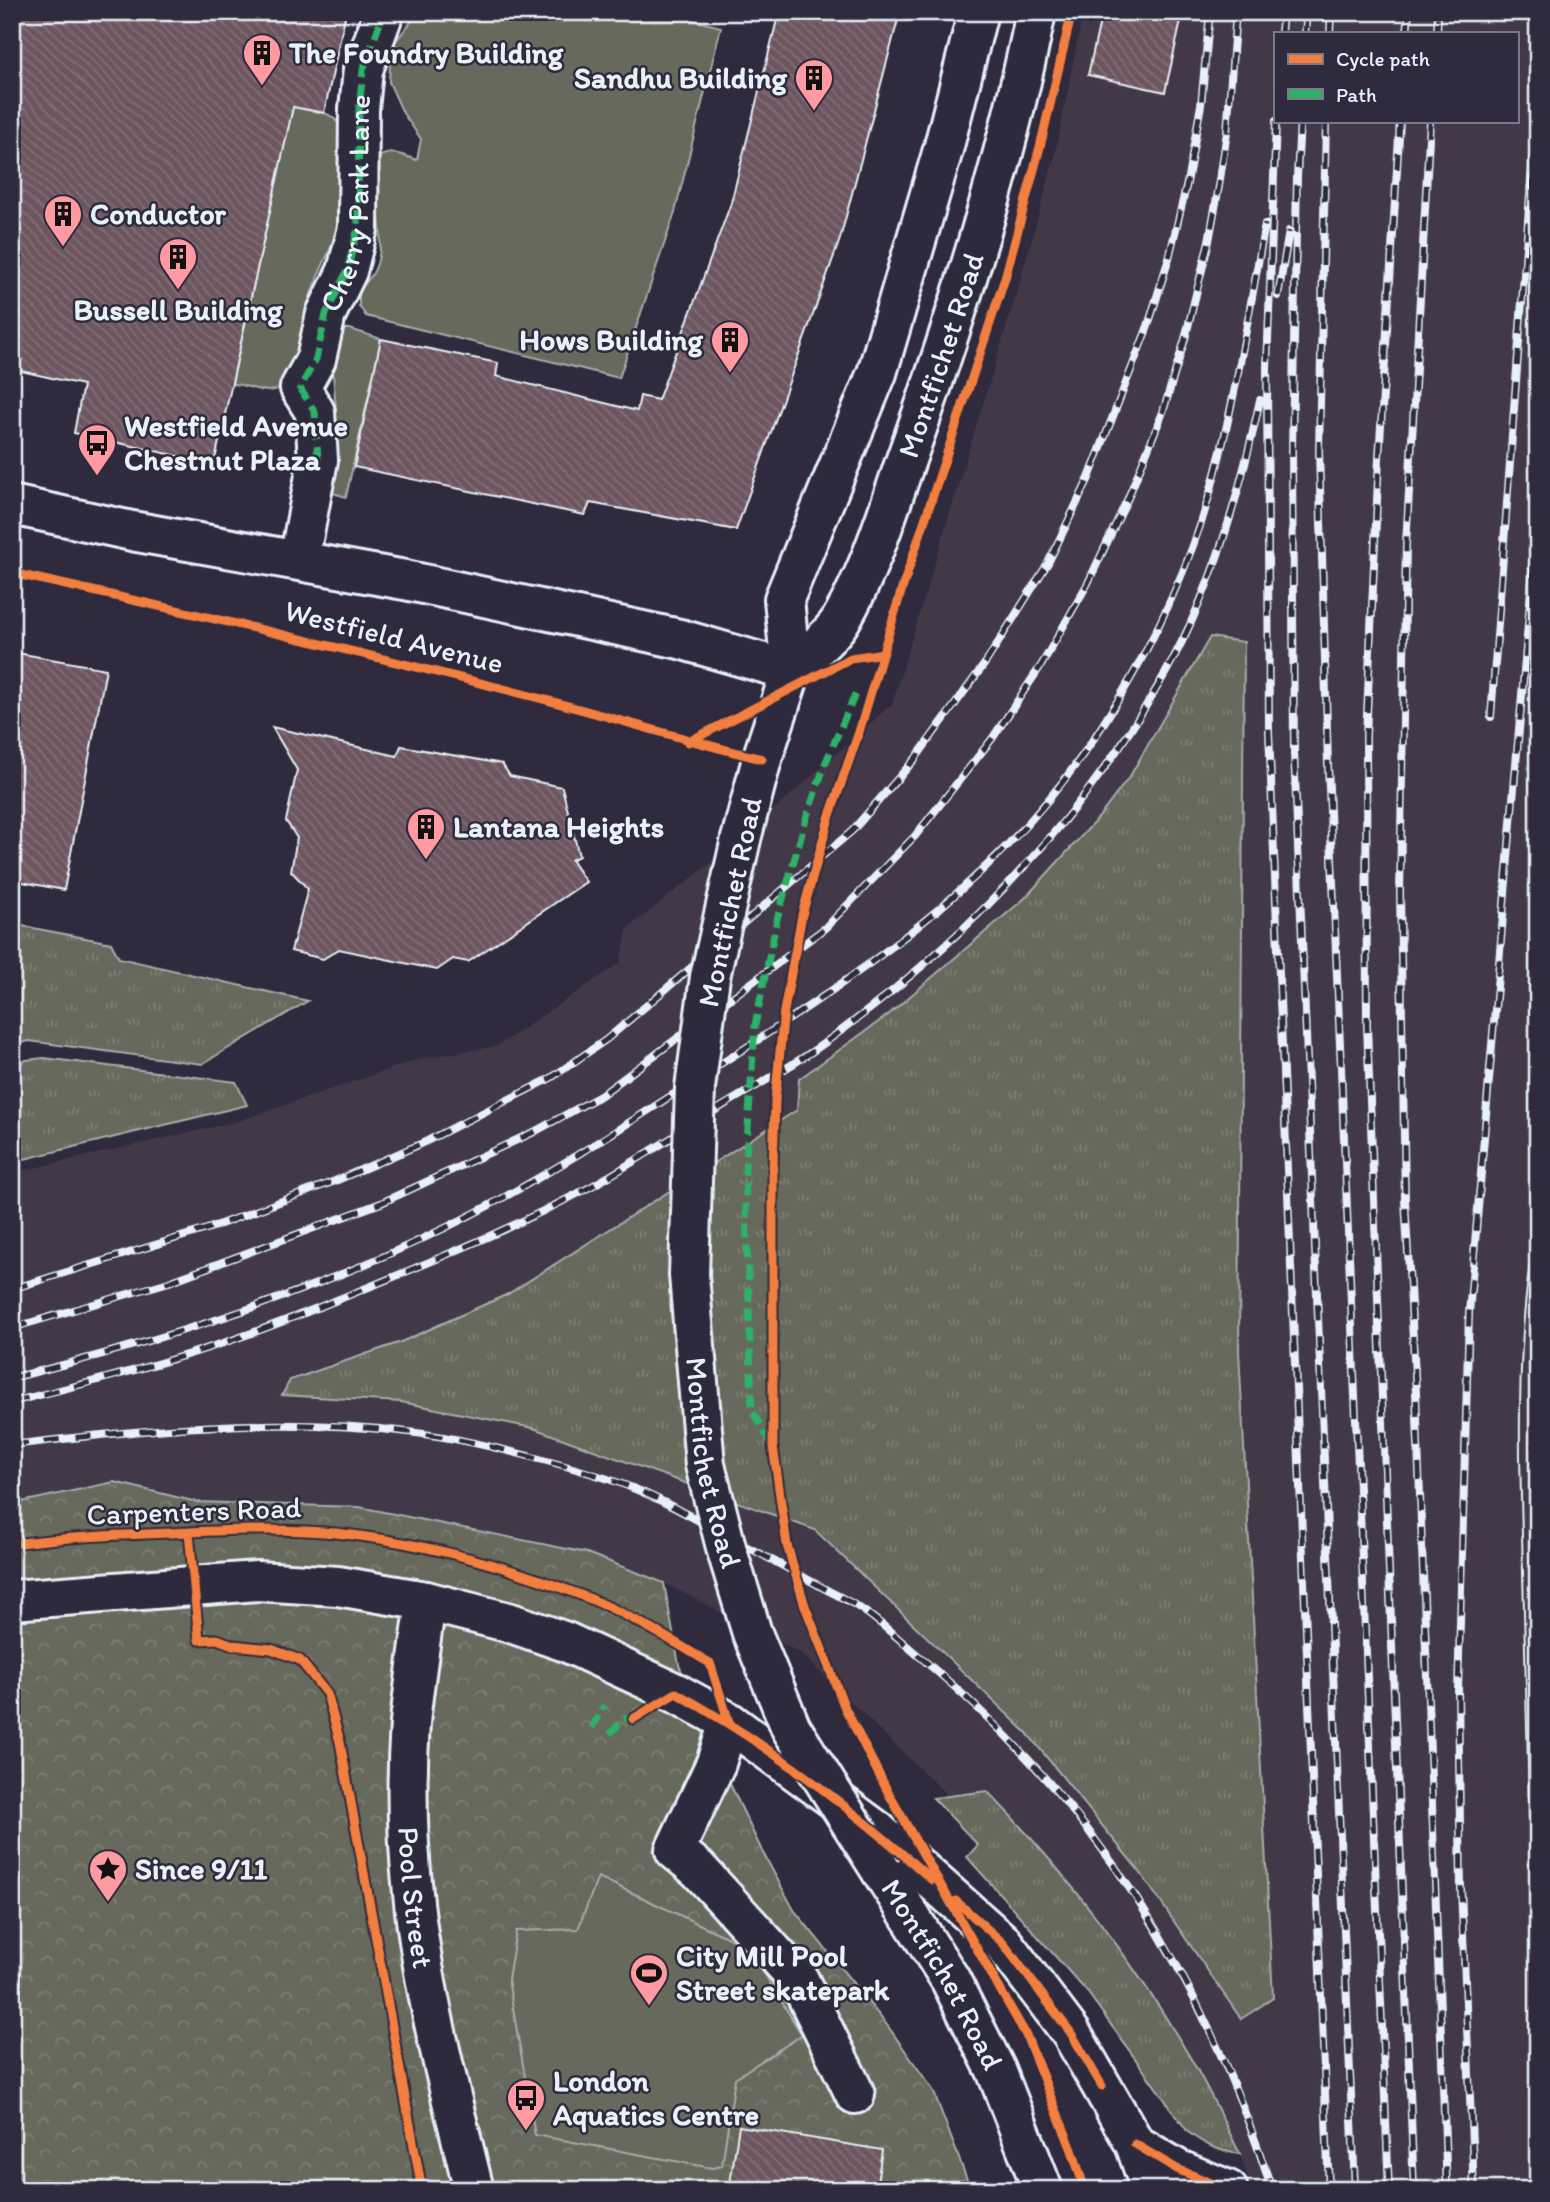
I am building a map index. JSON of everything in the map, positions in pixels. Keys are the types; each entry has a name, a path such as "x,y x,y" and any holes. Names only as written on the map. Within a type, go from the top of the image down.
{"street":[{"name":"Cherry Park Lane","path":"299,559 318,460 315,412 300,388 316,359 326,314 347,271 358,228 359,109 363,69 384,12"},
{"name":"Montfichet Road","path":"978,12 943,150 877,373 784,599 791,671 762,759 710,977 695,1088 689,1276 705,1465 752,1633 791,1728 950,1979 996,2070 1043,2190"},
{"name":"Montfichet Road","path":"791,671 841,621 864,576 933,382 961,293 999,166 1036,12"},
{"name":"Westfield Avenue","path":"12,505 173,539 299,559 680,639 791,671"},
{"path":"12,1600 257,1581 338,1586 426,1601 512,1623 566,1642 645,1677 729,1722 875,1829 1003,1943 1071,2033 1135,2144 1152,2190"},
{"name":"Pool Street","path":"426,1601 410,1722 409,1843 413,1893 424,1966 446,2075 474,2190"},
{"path":"729,1722 716,1763 675,1850 698,1869 799,1980 855,2094"},
{"path":"1135,2144 1177,2169 1228,2190"}],"shaded area":[{"path":"1083,12 1538,12 1538,2190 1252,2190 1240,2154 1192,2061 988,1791 949,1797 800,1653 664,1583 587,1553 359,1507 197,1502 114,1482 12,1504 12,1173 235,1122 422,1058 497,1046 620,963 628,928 741,839 892,704 1020,281 1054,159"}],"green space":[{"path":"419,12 661,12 721,27 675,212 619,378 366,316 359,306 359,291 374,272 379,258 379,217 372,163 388,153 417,160 421,139 403,113 389,82 391,47"},
{"path":"293,106 326,113 339,126 344,152 342,201 337,231 311,294 303,347 296,369 283,386 265,391 232,384"},
{"path":"342,329 381,339 346,497 323,490 324,468 336,410 331,350"},
{"path":"1210,637 1244,642 1239,1351 1273,1998 1241,2019 1140,1872 1027,1733 815,1530 533,1428 401,1402 282,1395 290,1380 401,1342 508,1294 797,1110 799,1079 888,1015 1025,898 1099,817 1130,776"},
{"path":"12,924 111,943 119,958 308,1001 202,1064 29,1041 12,1046"},
{"path":"44,1058 236,1082 247,1105 12,1162 12,1068 26,1060"},
{"path":"114,1482 197,1502 359,1507 587,1553 664,1583 679,1665 722,1767 762,1851 794,1910 887,2025 933,2090 971,2190 12,2190 12,1504"},
{"path":"987,1791 1044,1853 1122,1952 1191,2059 1240,2154 1212,2147 1188,2132 1088,1993 967,1857 978,1845 933,1798"},
{"name":"City Mill Pool Street skatepark","path":"598,1877 748,1947 802,2035 735,2078 722,2166 712,2168 535,2135 508,1979 516,1931 578,1929"}],"building":[{"path":"12,12 346,12 324,113 293,107 214,464 74,433 83,385 12,369"},
{"path":"779,12 900,12 840,239 736,530 590,503 585,515 354,467 381,339 498,363 496,376 637,411 640,396 658,400 731,203"},
{"path":"1102,12 1183,12 1165,92 1088,75"},
{"path":"12,652 106,669 64,890 12,880"},
{"name":"Lantana Heights","path":"272,727 397,756 401,746 502,764 510,776 562,787 579,856 571,860 586,882 468,962 453,959 437,970 339,949 323,959 291,951 308,889 291,871 297,838 286,821 297,770"},
{"path":"739,2126 882,2150 876,2190 729,2190"}],"tram line":[{"path":"1538,1215 1525,1306 1520,1427 1538,2147"},
{"path":"1532,1546 1538,1452"}],"railway":[{"path":"12,1289 210,1228 335,1181 423,1143 551,1078 607,1039 852,831 915,759 986,662 1048,563 1089,478 1148,326 1169,258 1187,183 1201,105 1210,12"},
{"path":"12,1328 169,1282 381,1203 534,1132 600,1096 825,928 915,836 992,739 1042,664 1088,583 1128,498 1163,412 1185,339 1209,241 1227,132 1236,12"},
{"path":"1281,32 1283,12"},
{"path":"1305,32 1307,12"},
{"path":"1330,32 1331,12"},
{"path":"1407,32 1409,12"},
{"path":"1437,32 1438,12"},
{"path":"1491,717 1538,87"},
{"path":"1276,122 1267,368 1269,731 1329,2190"},
{"path":"1300,122 1292,450 1294,752 1355,2190"},
{"path":"1326,122 1319,451 1328,765 1389,2190"},
{"path":"1400,122 1379,458 1366,736 1367,1026 1414,2190"},
{"path":"1430,122 1406,545 1400,893 1405,1200 1416,1392 1447,2190"},
{"path":"12,1378 178,1332 287,1295 393,1252 483,1209 665,1100 840,985 938,910 984,869 1027,825 1066,777 1102,726 1132,677 1171,600 1202,520 1213,483 1238,373 1265,224"},
{"path":"1278,296 1289,231"},
{"path":"12,1402 161,1363 249,1334 391,1278 518,1223 592,1186 781,1072 874,1005 923,965 1015,876 1097,779 1133,727 1183,640 1211,574 1234,505 1260,400"},
{"path":"1474,2190 1461,1888 1458,1691 1469,1313 1538,508"},
{"path":"12,1445 160,1430 259,1425 358,1427 459,1440 566,1466 635,1489 674,1507 851,1603 886,1628 982,1712 1039,1771 1090,1832 1136,1897 1177,1965 1213,2037 1272,2190"}],"marked path":[{"path":"318,460 315,412 300,388 316,359 326,314 347,271 358,228 359,109 363,70 384,12"},
{"path":"771,1443 752,1411 745,1172 755,1025 777,919 806,819 825,764 857,690"},
{"path":"592,1728 604,1705"},
{"path":"610,1734 624,1718 633,1719"}],"cycle path":[{"path":"1072,12 1005,278 901,592 859,732 829,818 802,915 784,1011 775,1101 773,1446 787,1545 805,1606 845,1708 889,1794 1026,2035 1085,2190"},
{"path":"12,573 399,663 762,759"},
{"path":"688,742 851,658 884,653"},
{"name":"Carpenters Road","path":"12,1544 111,1536 295,1530 367,1537 429,1548 519,1573 595,1601 710,1663 729,1722"},
{"name":"Carpenters Road","path":"189,1532 199,1640 217,1639 233,1645 271,1649 300,1660 327,1694 340,1742 422,2190"},
{"path":"633,1719 676,1693 744,1734 809,1779 872,1828 932,1880"},
{"path":"956,1901 1003,1943 1071,2033 1102,2086"},
{"path":"1135,2144 1177,2169 1228,2190"}],"place":[{"name":"The Foundry Building","path":"262,87"},
{"name":"Sandhu Building","path":"814,112"},
{"name":"Conductor","path":"63,248"},
{"name":"Bussell Building","path":"178,291"},
{"name":"Hows Building","path":"730,374"},
{"name":"Westfield Avenue Chestnut Plaza","path":"97,477"},
{"name":"Lantana Heights","path":"426,861"},
{"name":"Since 9/11","path":"108,1903"},
{"name":"City Mill Pool Street skatepark","path":"649,2007"},
{"name":"London Aquatics Centre","path":"526,2132"}]}
